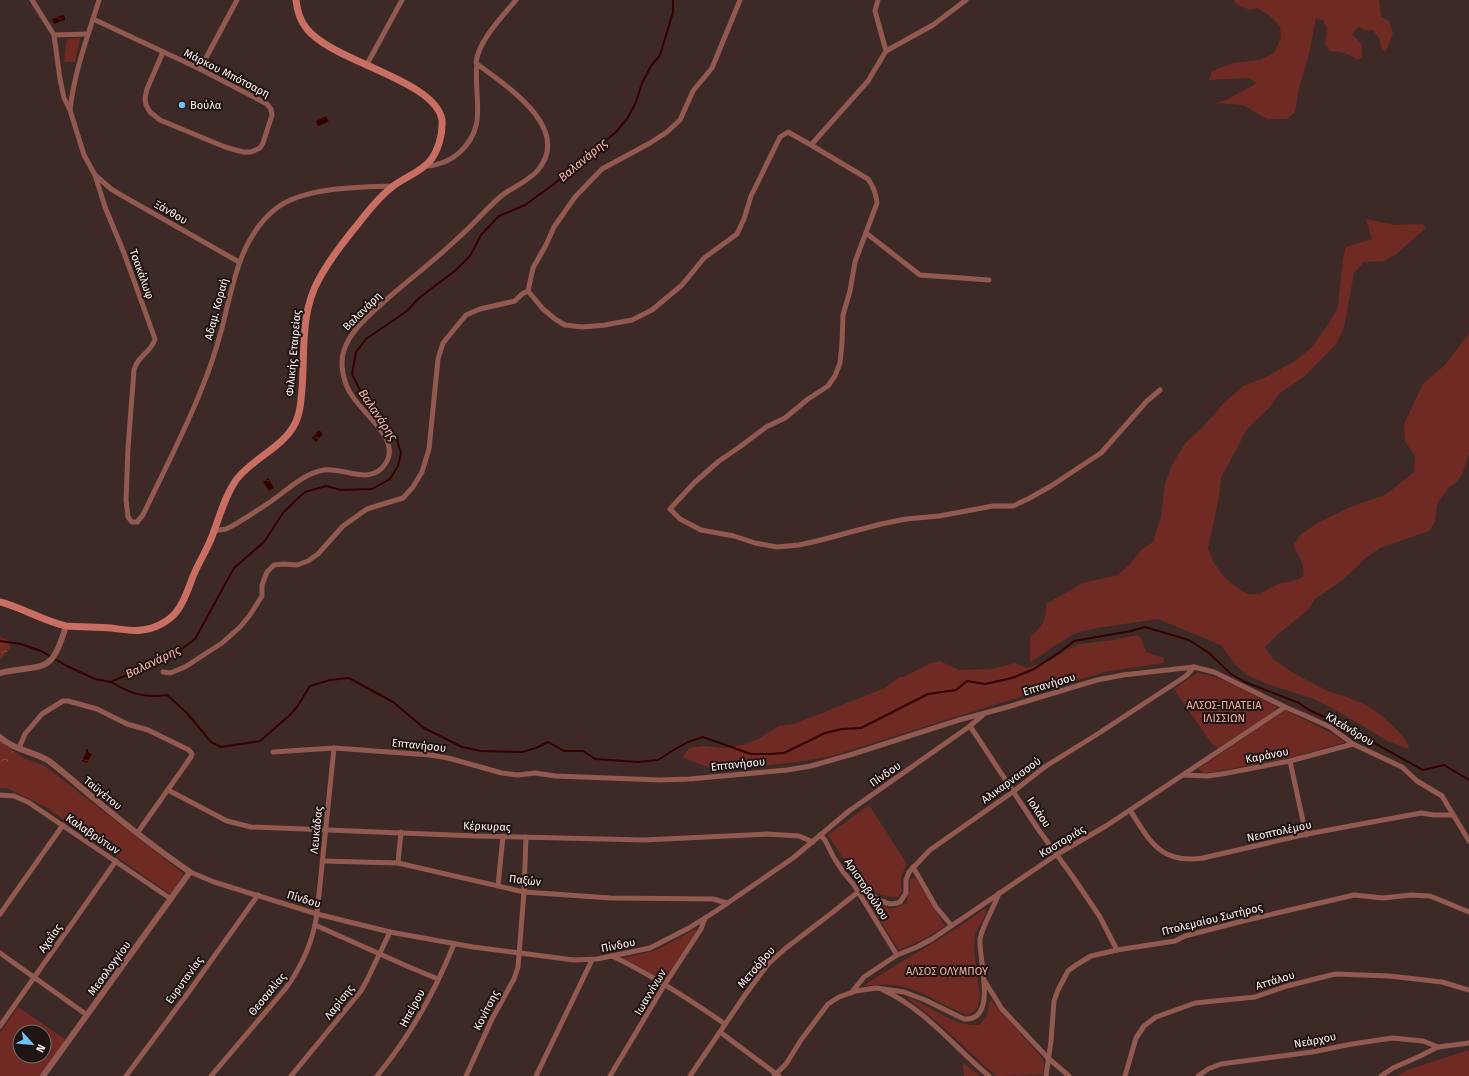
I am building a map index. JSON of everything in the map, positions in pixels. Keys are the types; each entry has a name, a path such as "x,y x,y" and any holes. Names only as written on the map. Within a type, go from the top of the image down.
{"main road":[{"name":"Φιλικής Εταιρείας","path":"0,602 16,607 55,624 66,626 140,630 151,628 169,619 177,612 214,531 225,501 237,479 277,444 296,422 300,403 306,313 310,298 319,279 344,241 379,198 393,186 425,166 435,154 440,138 442,123 438,108 432,101 422,92 366,66 324,44 312,35 302,22 296,0"}],"street":[{"name":"Τσακάλωφ","path":"32,0 54,36 61,87 65,102 70,110 82,150 95,175 103,201 124,253 155,339 152,347 138,360 134,370 126,500 128,517 130,521"},
{"path":"70,110 74,85 99,0"},
{"path":"200,69 237,0"},
{"path":"366,66 402,0"},
{"path":"425,166 432,166 453,158 473,137 478,113 476,77 477,54 484,41 516,0"},
{"path":"528,291 533,268 554,227 575,197 602,169 650,143 667,132 680,120 694,91 712,68 740,0"},
{"path":"878,0 875,11 886,51"},
{"path":"811,145 868,81 886,51 933,25 966,0"},
{"name":"Μάρκου Μπότσαρη","path":"93,19 200,69 269,106 272,115 260,148 255,151 247,152 230,148 165,122 152,114 146,105 146,94 163,52"},
{"path":"54,36 88,34"},
{"name":"Βαλανάρη","path":"214,531 226,529 234,525 313,473 331,470 368,475 378,471 386,462 390,452 387,440 379,428 352,397 346,384 343,373 342,358 349,338 378,308 457,240 501,197 533,176 541,166 546,152 547,142 545,132 531,108 501,81 477,64"},
{"path":"528,291 543,309 565,325 605,325 632,320 652,310 682,285 704,258 737,234 754,190 780,137 788,132 868,180 874,188 877,203 855,262 850,292 843,315 841,356 835,376 828,386 808,399 785,418 766,427 714,465 694,483 670,510 680,519 701,530 734,536 755,543 778,547 811,542 862,528 906,519 939,516 993,506 1013,506 1050,486 1101,453 1147,401 1160,390"},
{"name":"Ξάνθου","path":"95,175 116,192 239,262"},
{"name":"Αδαμ. Κοραή","path":"130,521 137,522 143,515 200,394 215,351 239,262 250,238 260,224 275,210 300,197 326,191 351,188 393,186"},
{"path":"866,234 920,275 989,280"},
{"path":"164,672 170,673 185,667 222,644 240,627 250,615 262,596 262,584 267,572 274,565 297,565 308,560 318,554 343,526 367,509 403,498 413,487 422,472 429,449 438,359 443,343 466,315 480,309 515,301 522,294 528,291"},
{"path":"0,673 38,667 51,660 57,653 61,644 66,626"},
{"name":"Κλεάνδρου","path":"1194,667 1214,672 1330,728 1353,744 1402,767 1417,781 1438,792 1442,796 1469,841"},
{"name":"Επτανήσου","path":"273,752 334,748 430,755 448,758 502,773 518,775 535,773 556,776 680,780 787,770 811,766 1097,680 1123,675 1194,667"},
{"name":"Αλικαρνασσού","path":"858,892 865,892 888,903 898,903 902,901 906,896 907,878 913,867 922,857 1014,791 1046,766 1186,676 1194,667"},
{"path":"19,748 25,734 42,714 63,701 68,701 97,709 127,724 148,730 191,752 192,757 138,832"},
{"name":"Καστοριάς","path":"851,993 864,977 897,955 923,944 1056,855 1106,826 1285,707"},
{"name":"Πίνδου","path":"190,872 214,882 317,914 390,932 454,944 569,959 592,960 612,956 650,948 705,918 792,858 849,811 970,726 985,713"},
{"name":"Ιολάου","path":"970,726 1056,855 1100,917 1117,950"},
{"name":"Ταϋγέτου","path":"0,737 5,742 36,754 49,761 169,857 190,872"},
{"name":"Καράνου","path":"1183,775 1207,776 1290,761 1353,744"},
{"name":"Λευκάδας","path":"317,914 334,748"},
{"path":"1290,761 1306,835"},
{"name":"Κέρκυρας","path":"168,790 218,817 237,824 259,828 644,840 767,834 800,836 812,842"},
{"name":"Καλαβρύτων","path":"0,795 21,798 171,899"},
{"name":"Νεοπτολέμου","path":"1130,810 1153,845 1166,854 1182,859 1203,858 1306,835 1421,813 1453,815"},
{"path":"0,914 63,825"},
{"path":"398,863 401,832"},
{"name":"Αριστοβούλου","path":"820,835 825,840 844,873 854,885 897,955"},
{"path":"498,886 503,836"},
{"name":"Κονίτσης","path":"466,1076 492,1019 514,979 518,967 524,892 526,837"},
{"name":"Αχαΐας","path":"0,1026 116,861"},
{"name":"Παξών","path":"323,862 398,863 524,892 611,898 713,899 727,903"},
{"path":"913,867 936,907 951,925"},
{"name":"Μεσολογγίου","path":"44,1076 190,872"},
{"name":"Μετσόβου","path":"690,1076 745,995 775,958 858,892"},
{"name":"Καστοριάς","path":"777,1075 824,1008 833,1000 851,993 869,988 895,990 911,994 925,1000 960,1018 971,1019 977,1016 981,1010 984,998 984,979 980,940 983,929 1000,892"},
{"name":"Πτολεμαίου Σωτήρος","path":"1046,1076 1051,1041 1054,1001 1059,986 1066,974 1076,965 1091,956 1117,950 1175,941 1185,936 1243,921 1354,895 1383,898 1410,895 1430,896 1469,912"},
{"name":"Ευρυτανίας","path":"126,1076 258,896"},
{"name":"Θεσσαλίας","path":"210,1076 286,988 297,972 305,956 317,914"},
{"name":"Ιωαννίνων","path":"610,1076 665,984 701,930 705,918"},
{"path":"315,925 409,968 438,979"},
{"name":"Λαρίσης","path":"292,1076 353,1002 367,980 390,932"},
{"name":"Ηπείρου","path":"377,1076 411,1031 454,944"},
{"path":"0,953 88,1015"},
{"path":"612,956 665,984 725,1024"},
{"path":"536,1076 592,960"},
{"name":"Αττάλου","path":"1126,1076 1136,1038 1144,1026 1156,1017 1195,1003 1255,997 1287,986 1335,974 1389,976 1442,982 1469,990"},
{"path":"984,979 1002,1009 1048,1058 1069,1076"},
{"path":"881,989 900,999 921,1013 989,1076"},
{"path":"720,1032 777,1075"},
{"name":"Νεάρχου","path":"1198,1076 1208,1069 1221,1064 1312,1052 1372,1040 1392,1038 1410,1039 1423,1041 1438,1047"},
{"path":"1381,1076 1393,1068 1418,1058 1438,1047 1469,1042"}],"green space":[{"path":"1234,0 1379,0 1381,17 1389,21 1393,33 1386,51 1382,50 1379,38 1373,30 1365,30 1358,27 1352,34 1362,45 1362,56 1358,60 1344,53 1330,51 1325,44 1327,28 1323,20 1316,18 1309,54 1299,88 1295,112 1287,119 1267,119 1243,105 1216,103 1228,99 1257,83 1249,78 1209,80 1212,71 1233,63 1260,60 1274,53 1281,38 1280,26 1269,15 1257,8 1250,10 1236,4"},
{"path":"80,38 75,62 64,62 67,39"},
{"path":"1366,219 1395,225 1423,224 1426,228 1394,256 1384,261 1364,262 1354,273 1344,328 1336,344 1305,376 1280,393 1269,408 1247,429 1221,478 1219,497 1208,549 1214,563 1224,577 1248,594 1259,594 1280,583 1290,582 1303,577 1302,565 1293,546 1300,535 1319,522 1353,506 1385,495 1414,472 1415,456 1405,441 1404,424 1423,384 1446,364 1469,333 1469,454 1463,472 1457,482 1449,487 1437,504 1435,522 1429,531 1380,548 1363,560 1340,582 1315,599 1308,610 1277,635 1265,647 1273,659 1293,673 1330,692 1366,705 1381,715 1398,731 1408,744 1409,749 1388,741 1314,699 1265,683 1249,676 1236,666 1221,645 1158,619 1097,628 1076,633 1030,663 1030,637 1041,627 1045,619 1046,604 1083,583 1118,575 1130,564 1141,550 1153,542 1161,516 1165,483 1172,465 1186,442 1202,428 1224,403 1243,386 1264,378 1295,361 1311,348 1328,325 1338,307 1343,258 1346,247 1372,239"},
{"path":"1137,635 1141,638 1146,652 1164,658 1163,663 1105,672 832,756 798,762 723,770 704,766 683,757 689,748 704,746 725,748 743,745 758,739 779,726 794,724 885,688 899,677 903,677 931,663 940,661 959,670 992,669 1015,663 1027,668 1050,661 1068,649 1080,644"},
{"path":"0,637 6,639 11,647 0,660"},
{"name":"ΑΛΣΟΣ-ΠΛΑΤΕΙΑ ΙΛΙΣΣΙΩΝ","path":"1197,673 1226,681 1277,707 1273,712 1218,748 1212,744 1174,689"},
{"path":"1285,710 1333,734 1345,742 1293,757 1214,772 1204,773 1198,769"},
{"path":"0,741 6,746 24,758 0,767"},
{"path":"24,758 45,766 184,874 170,894 46,807 7,788 0,788 0,767"},
{"path":"869,805 907,864 902,877 902,891 898,897 887,897 860,885 828,835"},
{"name":"ΑΛΣΟΣ ΟΛΥΜΠΟΥ","path":"915,878 945,926 924,939 899,950 866,899 867,897 890,909 906,904 910,889 910,879"},
{"name":"ΑΛΣΟΣ ΟΛΥΜΠΟΥ","path":"985,908 986,913 975,934 974,950 980,996 978,1007 974,1012 967,1015 921,993 900,986 863,986 956,929"},
{"path":"695,929 697,930 664,981 623,958 657,950"},
{"name":"ΑΛΣΟΣ ΟΛΥΜΠΟΥ","path":"905,996 957,1022 971,1025 979,1025 987,1016 990,999 1043,1059 1043,1075 996,1076 934,1019"},
{"path":"18,1007 43,1024 12,1024 12,1064 49,1064 40,1076 0,1076 0,1033"},
{"path":"52,1030 66,1040 52,1059"},
{"path":"1469,1050 1469,1076 1398,1076 1407,1070"},
{"path":"963,1063 980,1076 964,1076"}],"water":[{"path":"63,15 65,20 54,24 52,19"},
{"path":"326,116 329,122 318,126 316,121"},
{"path":"319,430 323,434 316,442 312,438"},
{"path":"268,478 274,488 269,491 263,482"},
{"path":"86,749 88,749 88,752 92,754 87,763 82,761"}],"waterway":[{"name":"Βαλανάρης","path":"0,641 21,644 41,651 67,666 95,679 111,682 179,651 195,639 234,568 264,542 283,513 305,492 326,486 341,490 372,489 390,479 398,466 401,453 397,440 384,419 360,390 352,374 356,352 366,339 407,311 419,298 456,270 470,256 481,235 499,216 525,205 554,184 576,164 615,133 627,119 636,102 642,83 651,66 660,55 673,12 673,0"},
{"path":"111,682 125,690 138,694 151,696 167,695 187,713 211,742 221,747 260,741 290,715 297,707 310,686 330,680 349,678 393,702 424,728 462,747 481,751 522,752 536,748 548,742 564,751 583,751 595,759 638,762 658,760 688,742 703,737 751,754 784,753 825,733 842,729 861,728 928,694 956,690 967,681 985,684 1012,678 1034,669 1074,641 1131,631 1145,627 1189,640 1209,653 1231,674 1245,682 1299,703 1309,710 1338,723 1423,770 1444,765 1469,780"}],"place":[{"name":"Βούλα","path":"182,105"}]}
